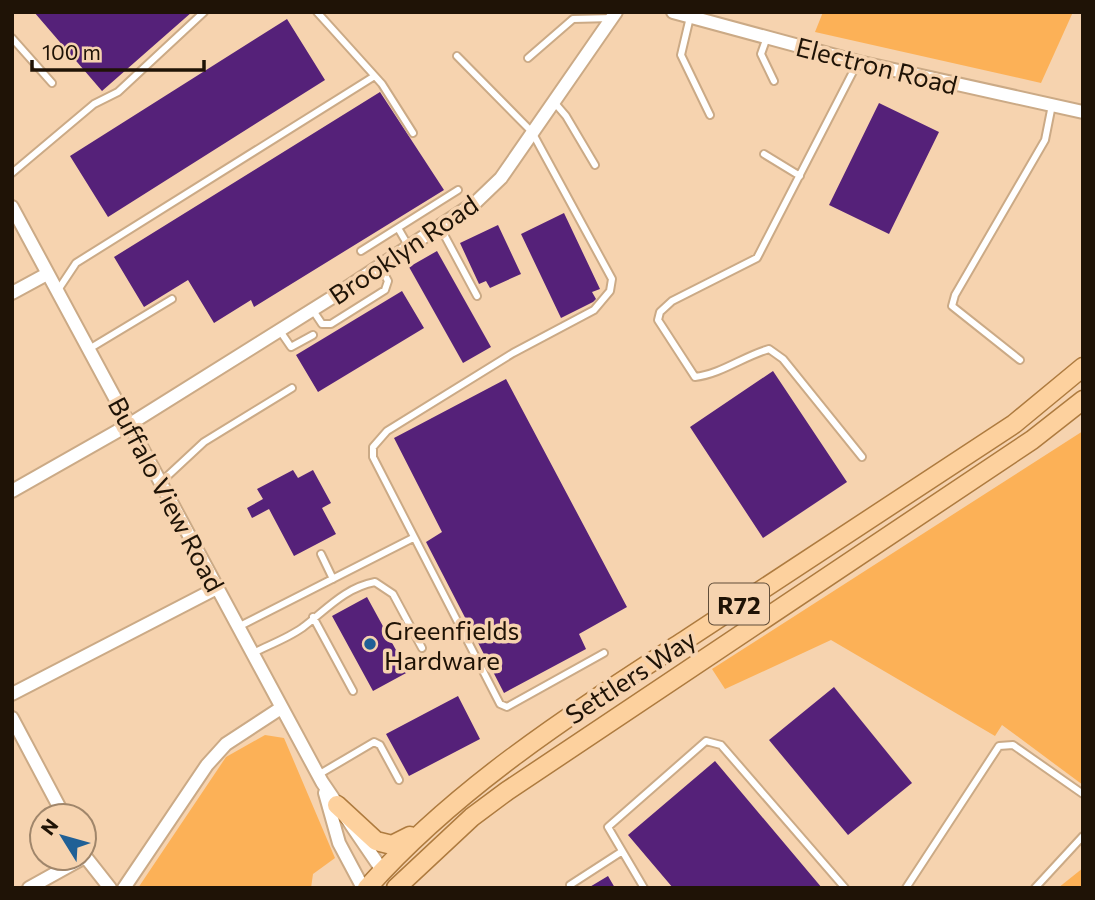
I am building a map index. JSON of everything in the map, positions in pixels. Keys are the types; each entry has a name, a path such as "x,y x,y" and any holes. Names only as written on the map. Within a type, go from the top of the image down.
{"main road":[{"name":"Settlers Way","path":"365,888 458,799 564,720 1014,424 1083,367"},
{"name":"Settlers Way","path":"396,888 472,817 507,791 1032,440 1083,400"},
{"path":"337,805 376,841 392,845 407,838 458,799"}],"street":[{"name":"Electron Road","path":"673,12 858,62 1083,112"},
{"name":"Brooklyn Road","path":"12,491 130,424 313,309 440,227 488,191 614,15"},
{"name":"Buffalo View Road","path":"12,207 320,779 382,870"},
{"path":"12,293 47,274"},
{"path":"12,694 216,588"},
{"path":"124,888 207,765 226,744 281,708"},
{"path":"12,718 57,802"},
{"name":"Buffalo View Road","path":"320,779 339,843 365,888"},
{"path":"29,888 57,872"},
{"path":"97,872 110,888"}],"lane":[{"path":"12,173 94,104 118,92 204,12"},
{"path":"317,12 373,78 382,84 413,133"},
{"path":"528,58 573,19 614,15"},
{"path":"690,17 681,55 710,116"},
{"path":"767,37 761,54 774,81"},
{"path":"12,38 52,83"},
{"path":"457,56 532,132 612,279 610,291 594,310 513,353 378,439 373,447 373,457 503,707 604,653"},
{"path":"858,62 757,258 672,301 660,312 659,320 695,377 708,376 750,355 769,349 783,359 862,457"},
{"path":"57,292 76,263 373,78"},
{"path":"554,102 566,116 595,165"},
{"path":"1020,360 952,306 955,295 1047,135 1052,106"},
{"path":"764,154 800,176"},
{"path":"361,251 458,190"},
{"path":"440,227 477,296"},
{"path":"398,228 409,247"},
{"path":"313,309 322,324 331,324 385,290 388,281 380,266"},
{"path":"89,349 172,299"},
{"path":"279,329 291,347 313,335"},
{"path":"160,482 204,442 292,388"},
{"path":"238,626 413,538"},
{"path":"321,554 333,579"},
{"path":"252,654 301,629 327,605 362,585 375,582 393,594 422,648"},
{"path":"313,617 353,691"},
{"path":"644,888 608,827 699,745 714,741 738,764 845,888"},
{"path":"320,779 374,742 380,745 399,780"},
{"path":"906,888 999,746 1013,745 1083,794"},
{"path":"1035,888 1083,836"},
{"path":"569,885 621,852"}],"shaded area":[{"path":"823,12 1073,12 1041,83 815,32"},
{"path":"1083,431 1083,785 1002,725 995,736 831,640 725,689 712,669"},
{"path":"265,735 284,738 335,858 313,874 311,888 138,888 226,757"},
{"path":"1083,868 1083,888 1058,888"}],"building":[{"path":"34,12 192,12 102,91"},
{"path":"287,19 325,80 108,217 70,156"},
{"path":"380,92 444,190 254,307 251,300 214,323 188,280 144,307 114,257"},
{"path":"879,103 939,132 889,234 829,205"},
{"path":"564,213 600,289 592,292 596,299 593,302 561,318 521,234"},
{"path":"498,225 521,274 490,288 486,281 479,284 460,243"},
{"path":"437,251 491,347 463,363 409,267"},
{"path":"402,291 424,328 318,392 296,355"},
{"path":"773,371 847,482 763,538 690,427"},
{"path":"506,379 627,607 579,634 586,649 504,693 426,542 442,532 394,438"},
{"path":"293,470 298,478 313,470 331,503 322,508 336,534 294,556 269,509 252,518 247,508 263,499 257,489"},
{"name":"Greenfields Hardware","path":"367,597 408,672 373,691 332,616"},
{"path":"834,687 912,783 848,835 769,740"},
{"path":"458,696 480,739 409,776 386,734"},
{"path":"715,761 822,888 673,888 628,835"},
{"path":"608,876 615,888 588,888"}],"place":[{"name":"Greenfields Hardware","path":"370,644"}]}
